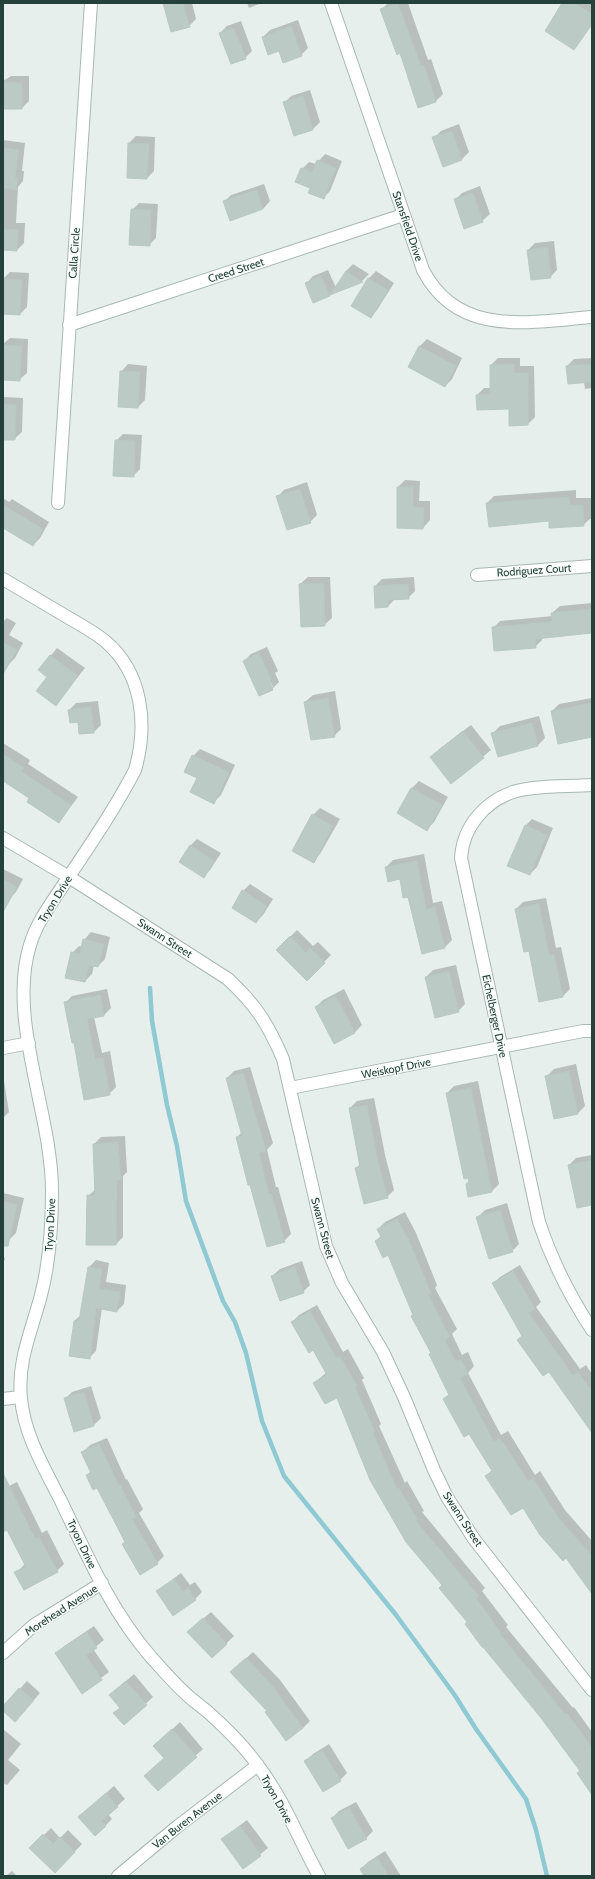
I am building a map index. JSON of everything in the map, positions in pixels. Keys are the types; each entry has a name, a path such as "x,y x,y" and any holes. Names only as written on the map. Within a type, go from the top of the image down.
{"street":[{"name":"Calla Circle","path":"58,503 91,3"},
{"name":"Stansfield Drive","path":"331,3 403,215 428,278 440,294 464,312 493,321 512,324 592,317"},
{"name":"Creed Street","path":"69,325 403,215"},
{"name":"Rodriguez Court","path":"477,575 592,566"},
{"name":"Tryon Drive","path":"3,579 105,641 119,656 130,672 138,691 142,710 143,731 135,770 37,926 27,958 24,985 26,1023 49,1145 52,1185 52,1225 49,1255 42,1295 20,1371 20,1397 26,1424 32,1443 110,1600 151,1656 185,1693 208,1712 236,1740 258,1765 275,1790 301,1844 319,1876"},
{"name":"Eichelberger Drive","path":"592,785 533,788 504,796 480,813 468,829 464,838 462,858 539,1222 552,1259 565,1286 592,1330"},
{"name":"Swann Street","path":"3,838 69,877 228,979 243,992 262,1016 272,1033 283,1059 330,1259 342,1283 383,1352 404,1397 434,1470 448,1497 474,1539 592,1690"},
{"name":"Weiskopf Drive","path":"290,1088 592,1031"},
{"path":"3,1048 29,1043"},
{"path":"3,1399 20,1397"},
{"name":"Morehead Avenue","path":"3,1653 34,1625 58,1609 79,1599 102,1583"},
{"name":"Van Buren Avenue","path":"118,1876 178,1826 258,1765"}],"building":[{"path":"163,3 183,3 190,27 171,32"},
{"path":"398,3 421,66 424,65 436,102 418,108 400,53 397,55 380,9"},
{"path":"562,3 574,3 592,14 592,24 574,50 545,31"},
{"path":"291,26 302,56 283,63 279,51 268,55 262,37"},
{"path":"234,28 246,59 231,64 219,33"},
{"path":"3,82 22,83 22,109 3,109"},
{"path":"303,96 313,130 294,136 283,102"},
{"path":"452,131 462,160 443,167 432,137"},
{"path":"128,143 149,144 147,179 127,178"},
{"path":"3,148 19,150 15,178 18,178 16,190 3,188"},
{"path":"317,160 336,168 324,199 308,193 310,188 295,182 301,168 312,172"},
{"path":"257,190 263,209 230,221 223,201"},
{"path":"473,193 483,222 464,229 454,199"},
{"path":"131,209 151,210 150,246 129,245"},
{"path":"3,229 18,230 17,251 3,250"},
{"path":"548,247 551,278 531,280 527,250"},
{"path":"346,271 363,282 330,295"},
{"path":"321,276 330,296 313,303 305,283"},
{"path":"368,278 388,290 371,318 351,306"},
{"path":"3,279 22,280 20,315 3,314"},
{"path":"3,345 22,346 20,381 3,380"},
{"path":"419,346 456,366 445,387 408,367"},
{"path":"514,364 514,373 528,373 528,425 509,426 509,409 477,410 476,395 490,394 490,365"},
{"path":"592,364 592,382 568,384 566,366"},
{"path":"120,371 140,372 138,408 118,407"},
{"path":"3,404 16,405 15,440 3,440"},
{"path":"115,440 135,441 134,477 113,476"},
{"path":"397,487 413,487 413,507 424,508 423,529 397,528"},
{"path":"300,489 311,523 287,530 276,496"},
{"path":"569,497 570,505 583,505 584,526 549,528 549,521 489,527 486,503"},
{"path":"3,505 43,529 33,546 3,528"},
{"path":"324,583 325,626 301,627 299,584"},
{"path":"408,584 409,599 388,600 388,607 375,608 374,586"},
{"path":"592,609 592,633 535,639 536,648 494,651 492,627 552,622 551,613"},
{"path":"3,642 17,650 3,674"},
{"path":"259,653 271,679 269,680 273,690 259,696 243,661"},
{"path":"50,655 78,676 56,706 36,691 47,677 38,670"},
{"path":"328,698 335,737 311,740 304,702"},
{"path":"592,703 592,737 558,744 551,711"},
{"path":"91,707 94,733 79,734 78,722 70,723 68,710"},
{"path":"532,723 538,746 498,757 491,733"},
{"path":"463,731 484,758 451,784 430,757"},
{"path":"3,754 24,768 21,771 71,805 59,823 27,802 29,798 3,781"},
{"path":"192,755 229,772 214,804 190,792 197,778 184,772"},
{"path":"411,788 442,805 427,831 397,813"},
{"path":"312,814 333,826 314,863 292,851"},
{"path":"525,825 547,835 530,875 507,866"},
{"path":"190,845 214,861 204,878 179,862"},
{"path":"417,861 426,910 435,907 445,948 422,954 408,897 403,898 400,879 388,882 385,867"},
{"path":"3,879 17,887 3,912"},
{"path":"242,890 267,906 256,923 232,908"},
{"path":"539,904 549,955 554,954 563,997 539,1002 529,951 524,952 515,909"},
{"path":"290,936 306,953 310,948 325,963 307,981 276,950"},
{"path":"83,939 104,944 98,967 89,965 85,982 65,978 71,952 80,954"},
{"path":"449,971 459,1012 435,1018 425,977"},
{"path":"100,995 104,1016 87,1019 95,1059 103,1058 110,1095 84,1100 74,1043 72,1043 64,1002"},
{"path":"336,996 355,1033 334,1044 315,1007"},
{"path":"569,1071 578,1114 554,1119 545,1076"},
{"path":"243,1073 266,1151 259,1153 269,1194 271,1193 285,1242 267,1247 250,1185 248,1185 236,1137 242,1136 226,1078"},
{"path":"471,1088 492,1192 468,1197 466,1184 469,1182 468,1178 464,1179 446,1093"},
{"path":"367,1105 378,1162 388,1198 364,1204 355,1168 360,1167 349,1108"},
{"path":"118,1142 121,1180 117,1180 116,1245 86,1245 87,1195 95,1196 93,1144"},
{"path":"592,1160 592,1205 577,1208 568,1165"},
{"path":"3,1201 17,1205 8,1246 3,1246"},
{"path":"500,1210 513,1252 489,1259 476,1217"},
{"path":"397,1219 409,1241 431,1293 428,1294 450,1337 445,1340 455,1361 461,1359 468,1374 460,1378 494,1442 500,1438 528,1481 533,1478 558,1517 592,1556 592,1594 566,1558 563,1561 540,1535 523,1508 511,1515 485,1476 492,1471 469,1434 464,1437 443,1399 449,1395 429,1354 431,1353 411,1316 413,1315 388,1255 383,1258 375,1241 381,1237 377,1229"},
{"path":"88,1267 102,1269 99,1289 120,1292 117,1312 96,1308 90,1359 69,1356 74,1321 79,1321"},
{"path":"295,1267 304,1293 280,1301 271,1276"},
{"path":"513,1271 535,1309 529,1313 573,1376 578,1372 592,1391 592,1433 549,1372 543,1376 517,1340 522,1336 492,1283"},
{"path":"310,1311 336,1358 340,1356 357,1386 355,1387 375,1432 373,1433 397,1489 399,1488 417,1519 415,1520 479,1596 476,1598 501,1633 500,1634 565,1714 567,1713 592,1748 592,1795 577,1773 580,1771 541,1718 482,1647 465,1624 467,1622 439,1588 442,1585 406,1542 370,1480 337,1398 325,1404 313,1383 327,1375 313,1350 309,1353 291,1322"},
{"path":"84,1392 94,1426 74,1432 64,1398"},
{"path":"99,1444 136,1517 132,1519 158,1564 140,1575 122,1544 125,1542 97,1488 93,1490 86,1475 91,1473 81,1452"},
{"path":"3,1473 35,1539 39,1537 58,1572 24,1590 14,1572 26,1567 7,1530 3,1532"},
{"path":"174,1579 183,1592 188,1588 196,1600 173,1616 156,1591"},
{"path":"203,1618 227,1644 212,1658 187,1632"},
{"path":"87,1632 97,1648 86,1655 102,1680 82,1694 55,1653"},
{"path":"246,1658 273,1687 303,1728 286,1741 265,1712 267,1711 230,1672"},
{"path":"126,1681 147,1705 124,1725 113,1713 120,1708 109,1695"},
{"path":"19,1688 34,1700 15,1722 3,1711 3,1706"},
{"path":"172,1729 197,1757 158,1791 144,1776 164,1758 153,1746"},
{"path":"322,1750 341,1781 323,1792 304,1761"},
{"path":"106,1793 118,1807 101,1821 106,1826 95,1836 78,1817"},
{"path":"349,1808 367,1839 348,1849 331,1818"},
{"path":"240,1826 261,1856 243,1869 221,1839"},
{"path":"43,1834 53,1844 60,1837 75,1852 55,1873 29,1848"},
{"path":"377,1857 389,1876 364,1876 360,1869"}],"waterway":[{"path":"150,988 152,1021 167,1105 177,1146 186,1201 223,1301 235,1322 246,1353 262,1421 284,1476 396,1615 454,1694 476,1729 526,1799 536,1830 547,1876"}]}
